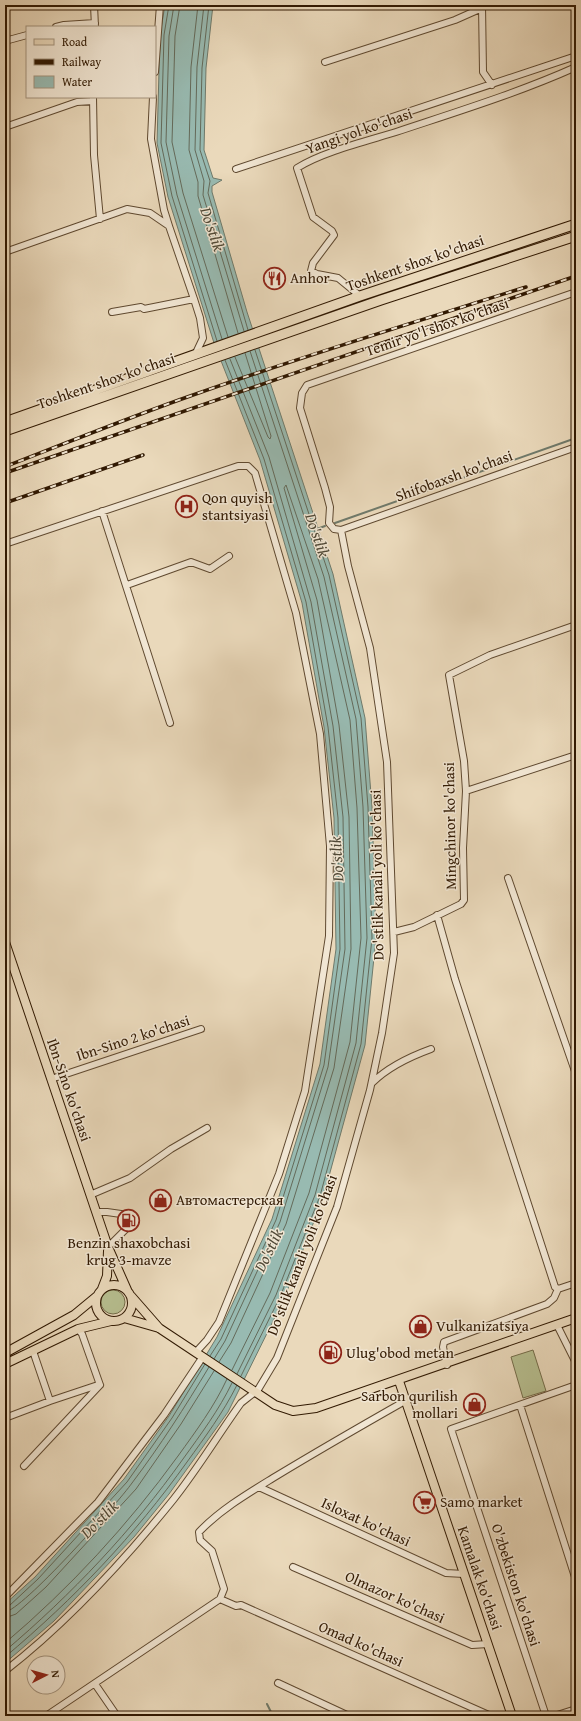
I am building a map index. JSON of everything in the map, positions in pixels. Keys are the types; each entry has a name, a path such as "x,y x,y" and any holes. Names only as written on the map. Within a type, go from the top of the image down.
{"highway":[{"name":"Toshkent shox ko'chasi","path":"5,422 360,296 576,224"},
{"name":"Toshkent shox ko'chasi","path":"5,431 128,387 268,341 381,300 576,236"}],"main road":[{"name":"Ibn-Sino ko'chasi","path":"5,942 108,1247"},
{"path":"5,1353 74,1315 97,1296 102,1289 108,1266 108,1247"},
{"path":"108,1247 129,1293 132,1308 124,1318"},
{"path":"102,1289 107,1286 119,1286 129,1293 159,1328 198,1355 280,1408 303,1411 399,1381 576,1318"},
{"path":"97,1296 97,1309 105,1319 111,1321"},
{"path":"5,1364 78,1329 111,1321 124,1318 159,1328"},
{"name":"Kamalak ko'chasi","path":"399,1381 512,1716"}],"street":[{"path":"76,26 95,25 94,5"},
{"path":"156,59 160,5"},
{"path":"325,62 455,20 483,6 483,72 492,85"},
{"path":"5,41 26,35"},
{"path":"236,170 576,56"},
{"name":"Yangi yol ko'chasi","path":"360,296 338,278 317,274 312,271 313,263 334,234 332,231 312,218 297,168 306,163 361,143 504,95 576,67"},
{"path":"500,82 504,95"},
{"path":"153,98 151,138 164,210 200,318 203,338 195,355"},
{"path":"5,128 77,102 93,99 94,155 100,219"},
{"path":"5,252 127,209 150,213 170,226"},
{"name":"Temir yo'l shox ko'chasi","path":"341,530 334,530 329,523 330,507 300,408 302,393 307,385 576,292"},
{"path":"112,312 142,307 144,309 194,299"},
{"name":"Shifobaxsh ko'chasi","path":"341,530 576,447"},
{"path":"5,544 238,466 248,466 255,473 296,613 320,734 330,846 329,936 304,1091 279,1174 222,1315 164,1415 98,1502 5,1597"},
{"path":"102,511 170,722"},
{"name":"Do'stlik kanali yoli ko'chasi","path":"253,1391 277,1358 337,1207 372,1083 386,1011 394,952 388,770 370,648 348,566 341,530"},
{"path":"126,585 191,562 210,569 229,556"},
{"name":"Mingchinor ko'chasi","path":"394,932 414,927 437,914 461,904 464,900 463,848 466,791 464,761 449,675 490,655 576,625"},
{"path":"466,791 576,755"},
{"path":"508,878 576,1074"},
{"path":"437,914 455,979 555,1286 558,1289"},
{"name":"Ibn-Sino 2 ko'chasi","path":"51,1079 201,1029"},
{"path":"372,1083 381,1073 413,1056 431,1049"},
{"path":"90,1195 130,1178 171,1149 207,1128"},
{"path":"96,1212 107,1212 128,1216"},
{"path":"108,1247 130,1225"},
{"path":"447,1364 444,1342 547,1304 554,1298 558,1289 576,1283"},
{"path":"557,1325 576,1362"},
{"path":"78,1329 82,1334 100,1385"},
{"path":"33,1351 50,1401"},
{"path":"5,1418 50,1401 100,1385"},
{"path":"24,1466 100,1385"},
{"path":"576,1385 520,1405 576,1580"},
{"path":"5,1671 39,1644 108,1576 174,1499 240,1403 253,1391"},
{"path":"46,1716 220,1599 224,1589 215,1558 212,1551 200,1540 199,1532 224,1510 259,1487 405,1401"},
{"name":"O'zbekiston ko'chasi","path":"520,1405 451,1429 546,1716"},
{"name":"Isloxat ko'chasi","path":"259,1487 446,1573 464,1574"},
{"name":"Olmazor ko'chasi","path":"293,1567 472,1645 488,1644"},
{"name":"Omad ko'chasi","path":"220,1599 236,1606 241,1605 491,1716"},
{"path":"278,1683 349,1716"},
{"path":"95,1684 117,1716"},
{"path":"554,1716 576,1709"}],"green space":[{"path":"113,1290 122,1293 125,1302 122,1311 113,1314 104,1311 101,1302 104,1293"},
{"path":"533,1350 546,1391 523,1398 511,1357"}],"water":[{"name":"Do'stlik","path":"165,5 213,5 206,68 204,150 213,178 222,180 212,186 212,192 247,312 333,574 365,718 372,807 376,938 365,1045 323,1198 284,1299 228,1412 169,1494 134,1537 54,1621 5,1663 5,1604 35,1577 124,1479 169,1416 217,1337 272,1219 320,1064 336,949 334,818 324,727 302,603 260,460 214,343 168,197 157,143 160,35"}],"waterway":[{"path":"335,523 576,438"},
{"name":"Do'stlik","path":"317,529 325,526"},
{"path":"267,1704 273,1716"}],"railway":[{"path":"5,473 576,276"},
{"path":"7,466 146,412 234,381 526,287"},
{"path":"5,503 143,455"}],"place":[{"name":"Anhor","path":"274,278"},
{"name":"Qon quyish stantsiyasi","path":"186,507"},
{"name":"Автомастерская","path":"160,1200"},
{"name":"Benzin shaxobchasi krug 3-mavze","path":"129,1220"},
{"name":"Vulkanizatsiya","path":"421,1326"},
{"name":"Ulug'obod metan","path":"330,1353"},
{"name":"Sarbon qurilish mollari","path":"474,1405"},
{"name":"Samo market","path":"425,1502"}]}
